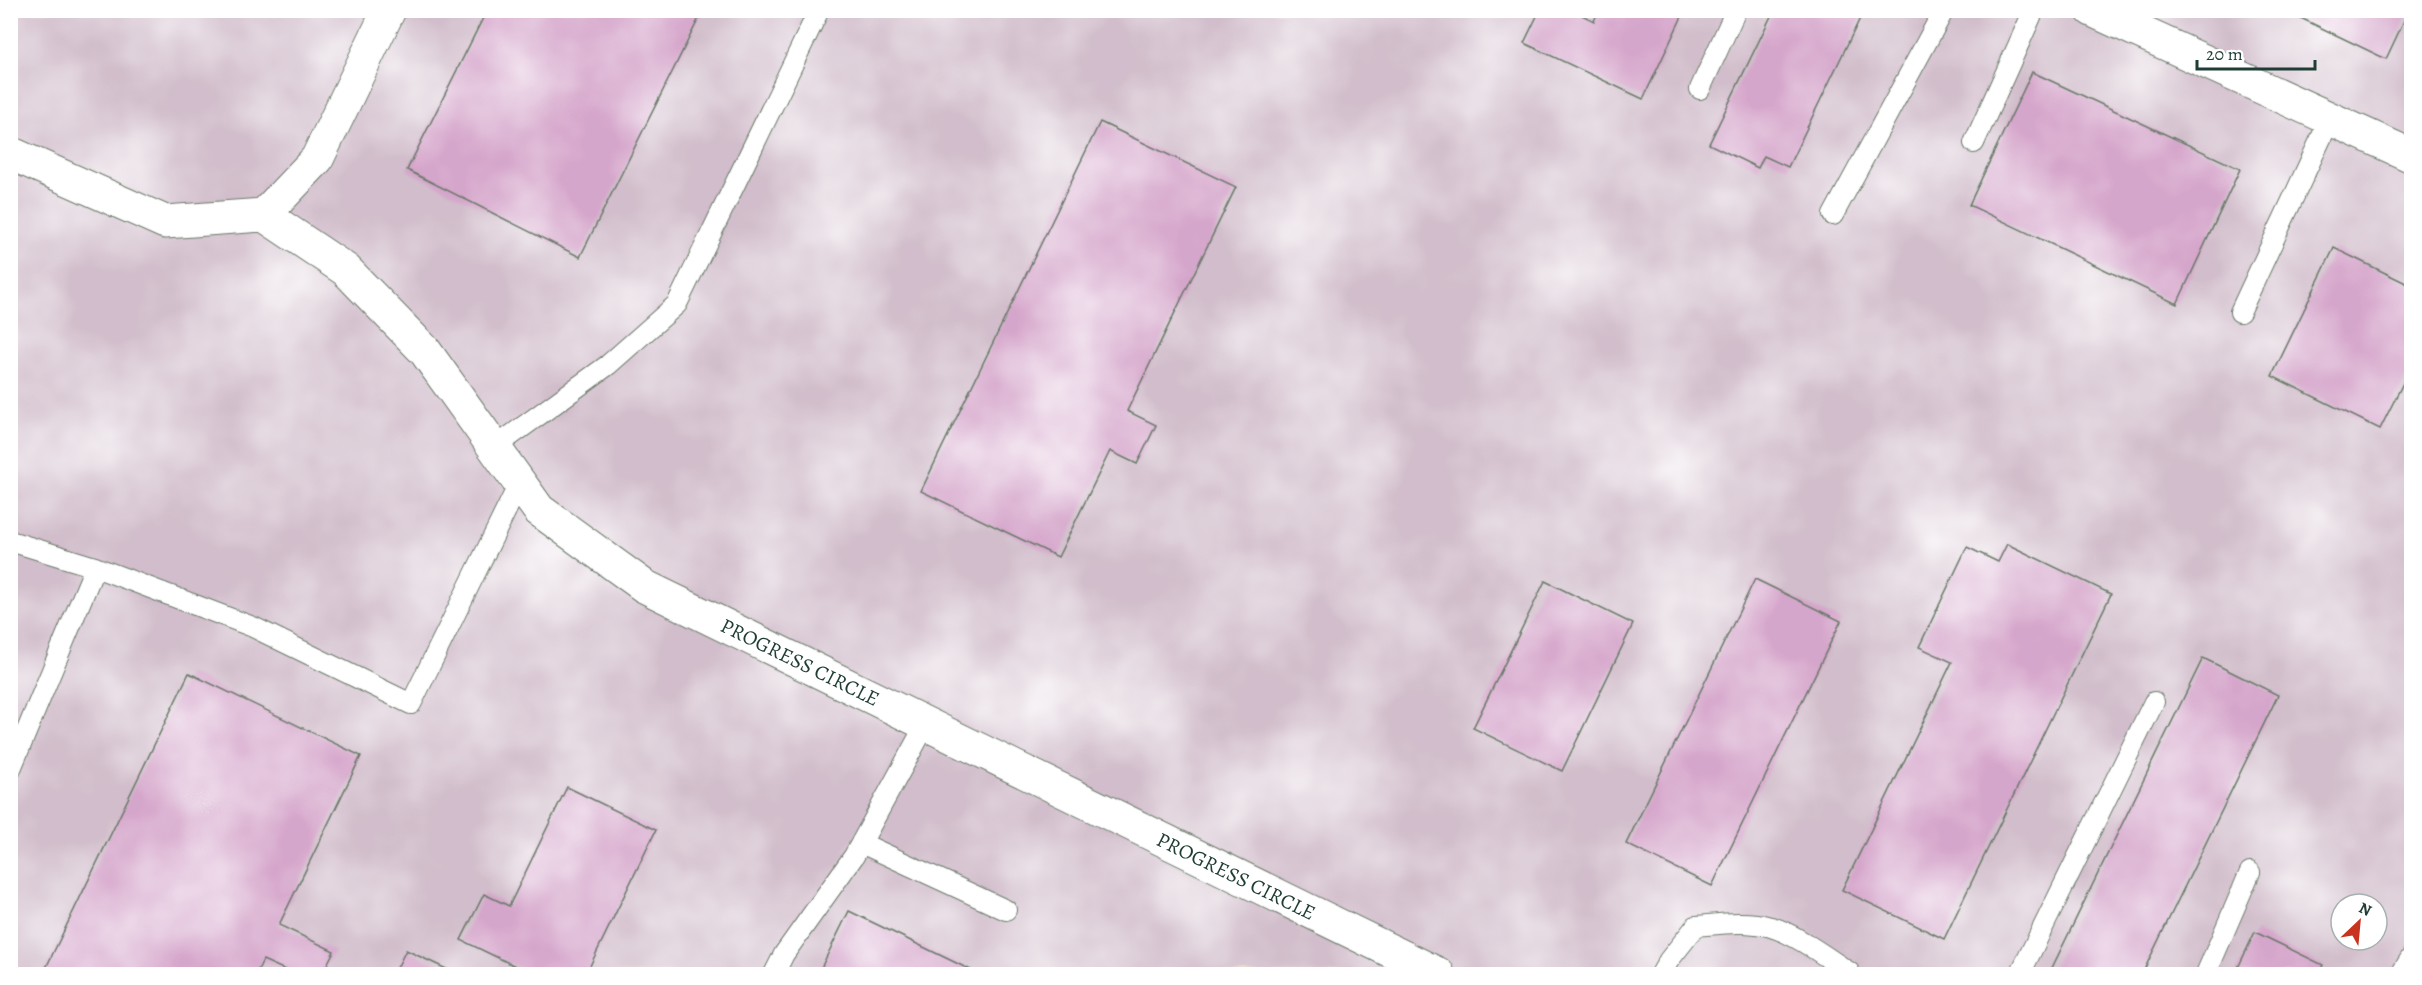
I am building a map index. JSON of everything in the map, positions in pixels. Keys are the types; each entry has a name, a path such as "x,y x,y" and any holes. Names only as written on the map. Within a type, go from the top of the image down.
{"street":[{"path":"10,153 165,222 264,215 317,159 389,10"},
{"path":"2092,10 2412,156"},
{"name":"PROGRESS CIRCLE","path":"264,215 346,270 425,351 539,510 644,586 1438,975"}],"lane":[{"path":"495,447 608,365 677,304 819,10"},
{"path":"1700,89 1737,10"},
{"path":"1833,215 1944,10"},
{"path":"1974,143 2034,10"},
{"path":"2240,312 2331,119"},
{"path":"10,541 95,567 253,627 411,704 520,482"},
{"path":"10,771 95,567"},
{"path":"2020,975 2154,702"},
{"path":"774,975 784,954 854,856 926,724"},
{"path":"861,843 1006,910"},
{"path":"2206,975 2250,872"},
{"path":"1661,975 1669,960 1696,926 1738,923 1772,927 1815,949 1849,972 1849,975"},
{"path":"2401,975 2412,956"}],"shaded area":[{"path":"10,11 2411,11 2411,974 11,974"}],"building":[{"path":"487,10 703,10 580,257 407,170"},
{"path":"1540,10 1572,10 1594,21 1599,10 1685,10 1643,99 1524,43"},
{"path":"1774,10 1864,10 1788,167 1764,156 1758,168 1709,144"},
{"path":"2284,10 2409,10 2386,59"},
{"path":"2032,72 2240,169 2177,304 1969,205"},
{"path":"1100,122 1236,187 1127,411 1156,425 1137,464 1110,451 1058,557 921,491"},
{"path":"2334,248 2412,286 2412,365 2380,429 2272,376"},
{"path":"2007,544 2111,594 1944,939 1842,890 1952,662 1919,647 1967,547 1998,562"},
{"path":"1755,579 1841,621 1712,886 1626,844"},
{"path":"1545,581 1633,624 1562,771 1473,728"},
{"path":"2203,658 2278,695 2142,974 2049,974"},
{"path":"189,673 361,756 279,925 334,951 322,974 294,974 263,960 256,974 43,974"},
{"path":"567,787 656,830 586,974 532,974 461,940 484,894 509,906"},
{"path":"849,911 979,974 818,974"},
{"path":"2255,932 2323,965 2318,974 2235,974"},
{"path":"406,950 457,974 394,974"}]}
